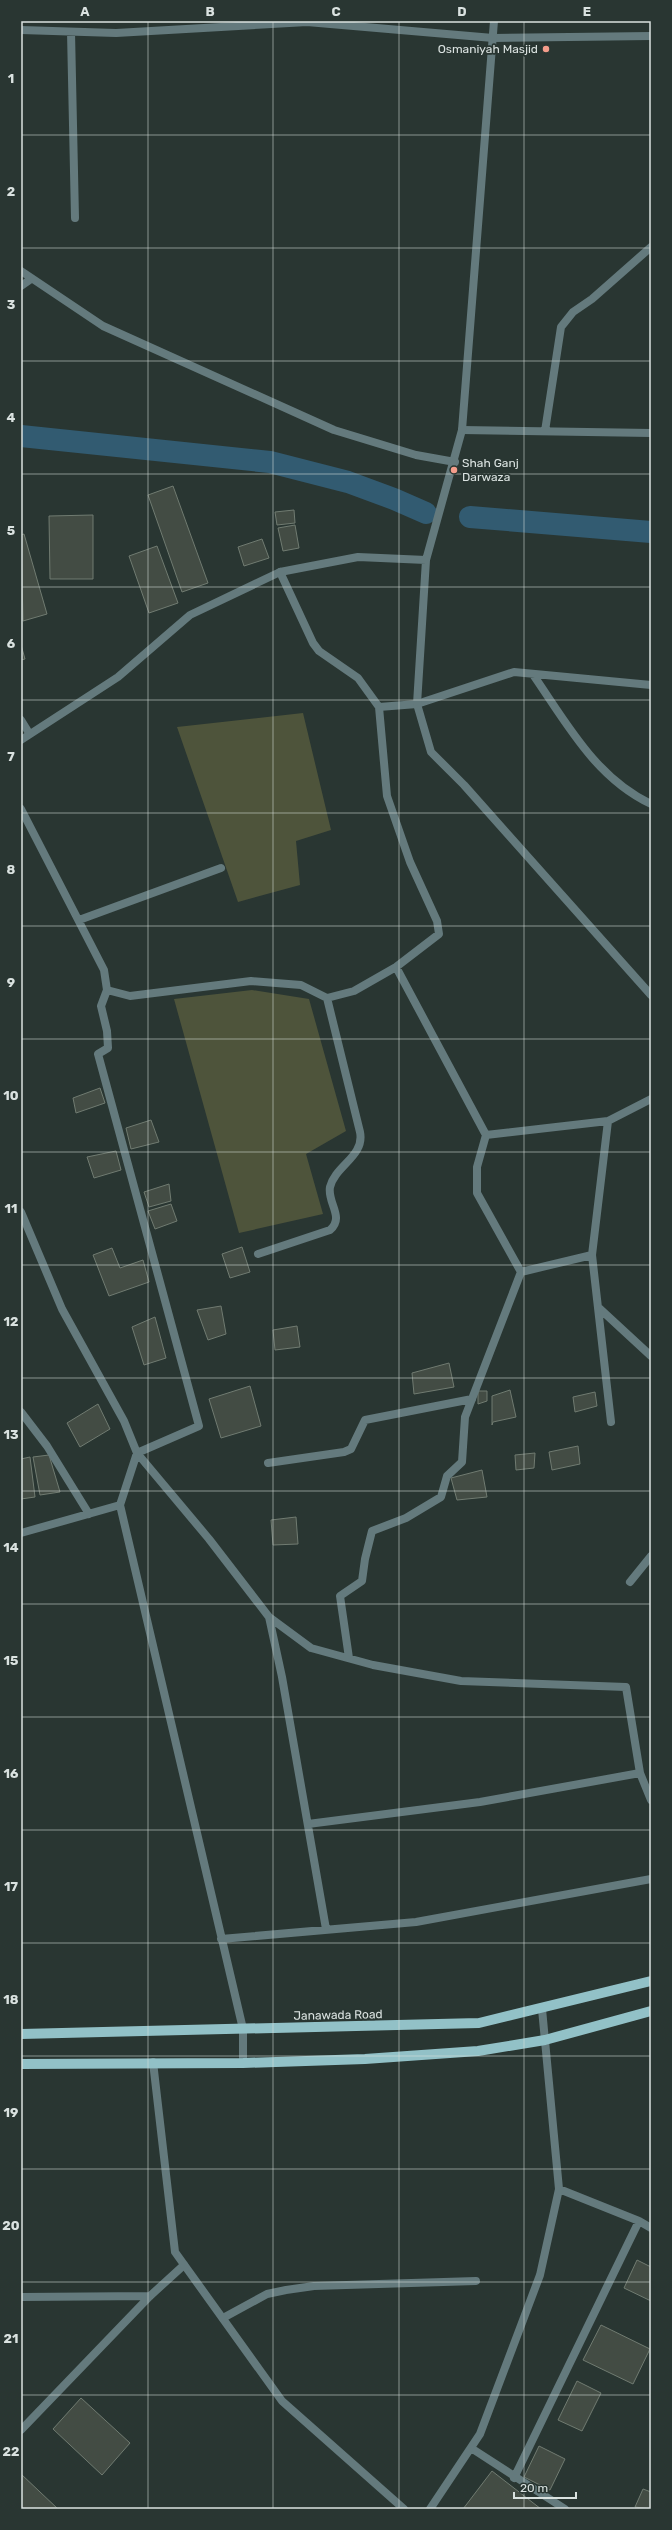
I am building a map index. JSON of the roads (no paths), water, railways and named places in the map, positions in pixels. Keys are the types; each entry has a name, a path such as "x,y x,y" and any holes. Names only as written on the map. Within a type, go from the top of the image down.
{"main road":[{"name":"Janawada Road","path":"21,2034 452,2026 479,2023 542,2009 651,1981"},
{"path":"21,2064 153,2062 243,2063 365,2059 478,2051 545,2040 651,2011"}],"street":[{"path":"494,21 462,430 426,560 417,704 431,752 464,785 651,995"},
{"path":"21,30 116,33 307,22 493,38 651,36"},
{"path":"71,32 75,218"},
{"path":"545,431 561,327 573,312 592,299 651,247"},
{"path":"21,271 102,326 334,430 416,455 454,462"},
{"path":"21,286 31,279"},
{"path":"462,430 651,433"},
{"path":"21,740 29,733 118,677 190,615 280,572 358,558 426,560"},
{"path":"107,990 130,996 251,981 301,985 326,998 354,991 396,967 439,934 437,921 410,862 387,796 379,707 358,678 316,647 280,572"},
{"path":"379,707 417,704 514,672 534,676 651,685"},
{"path":"534,676 591,759 615,782 651,804"},
{"path":"21,720 29,733"},
{"path":"21,809 104,970 107,990 101,1006 107,1031 108,1048 98,1054 199,1426 137,1452 120,1505 243,2029 243,2063"},
{"path":"79,920 221,868"},
{"path":"396,967 486,1135 477,1167 477,1193 521,1272"},
{"path":"258,1254 330,1230 336,1226 337,1218 330,1194 330,1186 360,1146 360,1132 326,998"},
{"path":"486,1135 608,1121 651,1099"},
{"path":"608,1121 592,1255 611,1422"},
{"path":"21,1212 62,1309 124,1421 137,1452 209,1539 269,1616 311,1648 349,1658 461,1681 626,1687 640,1773 651,1800"},
{"path":"521,1272 592,1255"},
{"path":"349,1658 340,1596 362,1581 365,1559 372,1531 406,1518 441,1497 447,1476 462,1462 465,1417 521,1272"},
{"path":"599,1308 651,1356"},
{"path":"268,1463 344,1452 351,1449 365,1420 472,1399"},
{"path":"21,1412 47,1446 89,1514"},
{"path":"21,1534 120,1505"},
{"path":"630,1582 651,1556"},
{"path":"269,1616 326,1929"},
{"path":"308,1824 480,1802 640,1773"},
{"path":"221,1939 416,1922 651,1879"},
{"path":"430,2509 480,2434 540,2275 559,2189 542,2009"},
{"path":"153,2062 175,2252 282,2401 404,2509"},
{"path":"559,2189 639,2221 651,2228"},
{"path":"514,2478 639,2221"},
{"path":"21,2430 150,2296 184,2265"},
{"path":"222,2318 267,2294 286,2290 314,2286 476,2281"},
{"path":"21,2297 150,2296"},
{"path":"471,2448 514,2478 565,2509"}],"waterway":[{"path":"21,436 270,462 348,482 426,513"},
{"path":"470,517 651,532"}],"place":[{"name":"Osmaniyah Masjid","path":"546,49"},
{"name":"Shah Ganj Darwaza","path":"454,470"}]}
